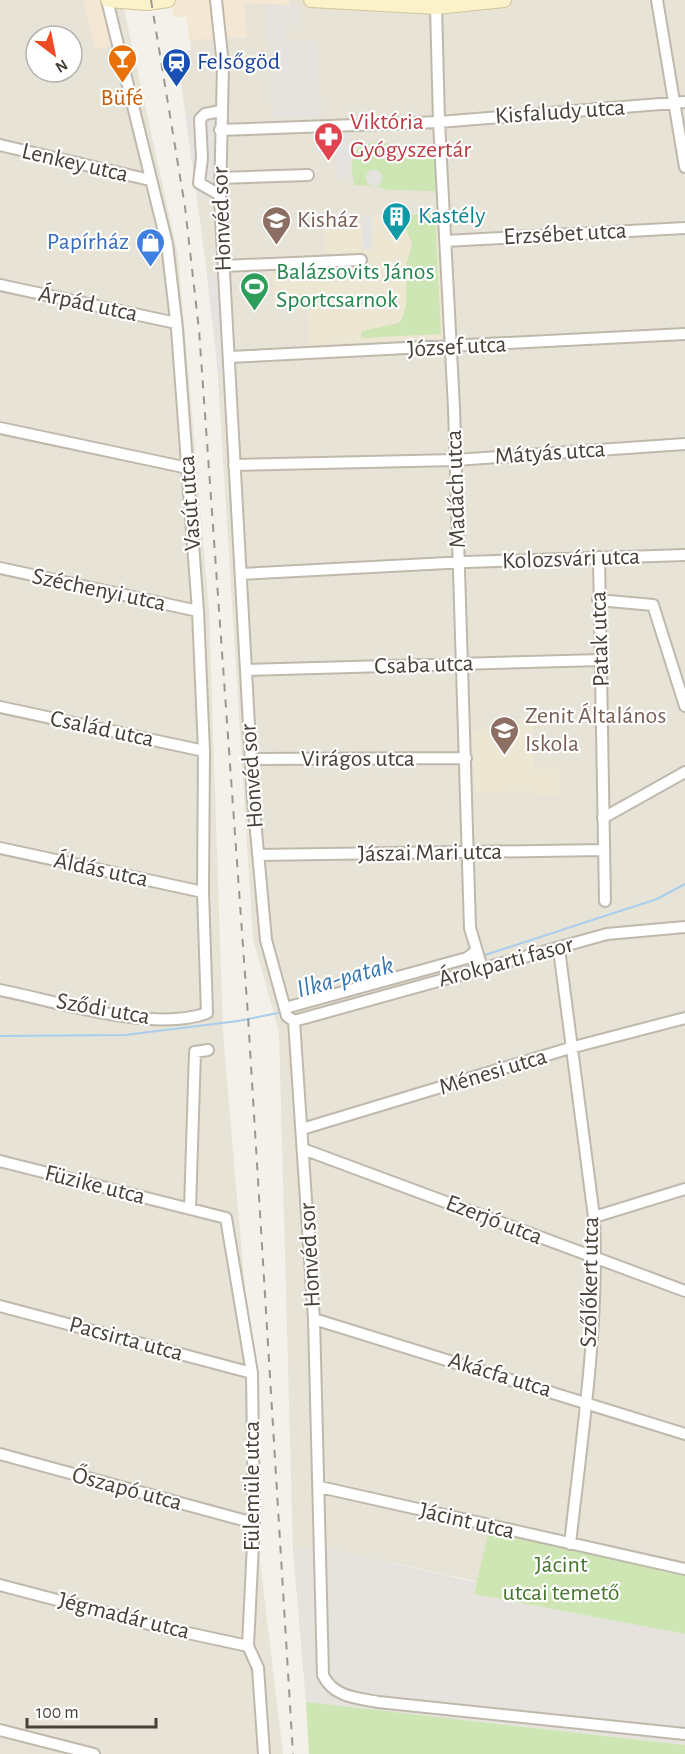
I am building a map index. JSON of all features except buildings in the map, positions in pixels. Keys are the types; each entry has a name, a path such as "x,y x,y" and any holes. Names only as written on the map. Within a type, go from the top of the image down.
{"street":[{"path":"108,0 162,1"},
{"name":"Vasút utca","path":"108,0 167,244 176,323 198,611 204,751 203,892 207,1013"},
{"name":"Honvéd sor","path":"216,0 223,65 220,195 250,759 266,940 288,1013 302,1129 314,1319 320,1487 322,1665 328,1685 337,1692 378,1702 685,1734"},
{"path":"311,0 436,7 504,0"},
{"path":"657,0 685,168"},
{"name":"Madách utca","path":"436,7 463,664 470,928 479,959"},
{"name":"Kisfaludy utca","path":"220,130 439,122 685,102"},
{"path":"220,195 199,183 198,174 202,158 200,119 205,114 221,111"},
{"name":"Lenkey utca","path":"0,145 150,180"},
{"path":"220,178 308,175"},
{"name":"Erzsébet utca","path":"445,241 685,228"},
{"path":"224,266 361,260"},
{"name":"Árpád utca","path":"0,285 176,323"},
{"name":"József utca","path":"229,357 450,348 685,334"},
{"path":"0,428 188,468"},
{"name":"Mátyás utca","path":"234,465 455,460 685,444"},
{"name":"Kolozsvári utca","path":"241,574 685,555"},
{"name":"Patak utca","path":"599,558 605,901"},
{"name":"Széchenyi utca","path":"0,568 198,611"},
{"path":"598,600 653,605 685,706"},
{"name":"Csaba utca","path":"246,670 602,660"},
{"name":"Család utca","path":"0,707 204,751"},
{"name":"Virágos utca","path":"250,759 466,758"},
{"path":"603,818 685,772"},
{"name":"Áldás utca","path":"0,848 203,892"},
{"name":"Jászai Mari utca","path":"258,855 603,850"},
{"name":"Árokparti fasor","path":"288,1013 479,959 558,949 606,934 685,927"},
{"name":"Szőlőkert utca","path":"558,949 594,1217 596,1258 586,1401 570,1544"},
{"name":"Árokparti fasor","path":"288,1013 467,958 479,959"},
{"name":"Sződi utca","path":"0,990 143,1020 196,1017 207,1013"},
{"name":"Ménesi utca","path":"302,1129 570,1048 685,1018"},
{"path":"190,1209 195,1052 208,1050"},
{"name":"Ezerjó utca","path":"303,1149 685,1292"},
{"name":"Füzike utca","path":"0,1161 226,1218"},
{"path":"594,1217 685,1189"},
{"name":"Fülemüle utca","path":"226,1218 252,1373 254,1523 248,1646 258,1668 264,1754"},
{"name":"Pacsirta utca","path":"0,1306 252,1373"},
{"name":"Akácfa utca","path":"314,1319 586,1401 685,1434"},
{"name":"Őszapó utca","path":"0,1454 254,1523"},
{"name":"Jácint utca","path":"320,1487 685,1569"},
{"name":"Jégmadár utca","path":"0,1585 160,1627 248,1646"},
{"path":"0,1730 93,1754"}],"shaded area":[{"path":"0,0 122,0 178,255 209,610 223,1033 252,1373 256,1527 283,1754 0,1754"},
{"path":"83,0 106,0 116,45 95,49"},
{"path":"172,0 289,0 290,5 244,3 247,37 189,40 187,17 173,17"},
{"path":"196,0 685,0 685,1574 489,1535 474,1594 476,1581 324,1548 293,1550 279,1032 253,939 215,331 177,53 191,50 188,12"},
{"path":"266,5 300,7 300,25 285,25 285,41 315,41 322,117 273,117"},
{"path":"212,112 214,196 197,198 186,116"},
{"path":"349,125 350,177 337,178 336,152 314,152 313,126"},
{"path":"374,170 382,178 374,186 366,178"},
{"path":"438,212 444,338 309,345 308,304 274,305 272,274 361,269 361,253 325,254 324,218"},
{"path":"372,216 373,250 363,250 361,217"},
{"path":"219,275 226,373 218,373 207,276"},
{"name":"Zenit Általános Iskola","path":"533,717 534,769 559,769 559,794 534,794 534,791 475,793 472,730 519,728 519,718"},
{"path":"324,1548 476,1582 474,1594 685,1634 685,1745 306,1702 293,1550"}],"green space":[{"path":"377,141 389,144 398,154 408,158 434,156 437,191 387,190 377,186 355,185 352,166 356,152 359,148"},
{"path":"435,214 441,334 361,338 362,331 398,323 402,319 406,306 407,262 412,244 407,231 400,223 401,215"},
{"name":"Jácint utcai temető","path":"488,1534 569,1548 685,1574 685,1634 474,1594"},
{"path":"306,1702 685,1745 685,1754 309,1754"}],"waterway":[{"name":"Ilka-patak","path":"482,956 657,899 685,884"},
{"name":"Ilka-patak","path":"0,1036 125,1035 238,1021 283,1012"}],"railway":[{"path":"151,0 185,207 199,330 248,1016 293,1754"}],"place":[{"name":"Büfé","path":"122,84"},
{"name":"Felsőgöd","path":"176,88"},
{"name":"Viktória Gyógyszertár","path":"329,162"},
{"name":"Kastély","path":"397,242"},
{"name":"Kisház","path":"276,246"},
{"name":"Papírház","path":"150,268"},
{"name":"Balázsovits János Sportcsarnok","path":"255,312"},
{"name":"Zenit Általános Iskola","path":"504,756"}]}
